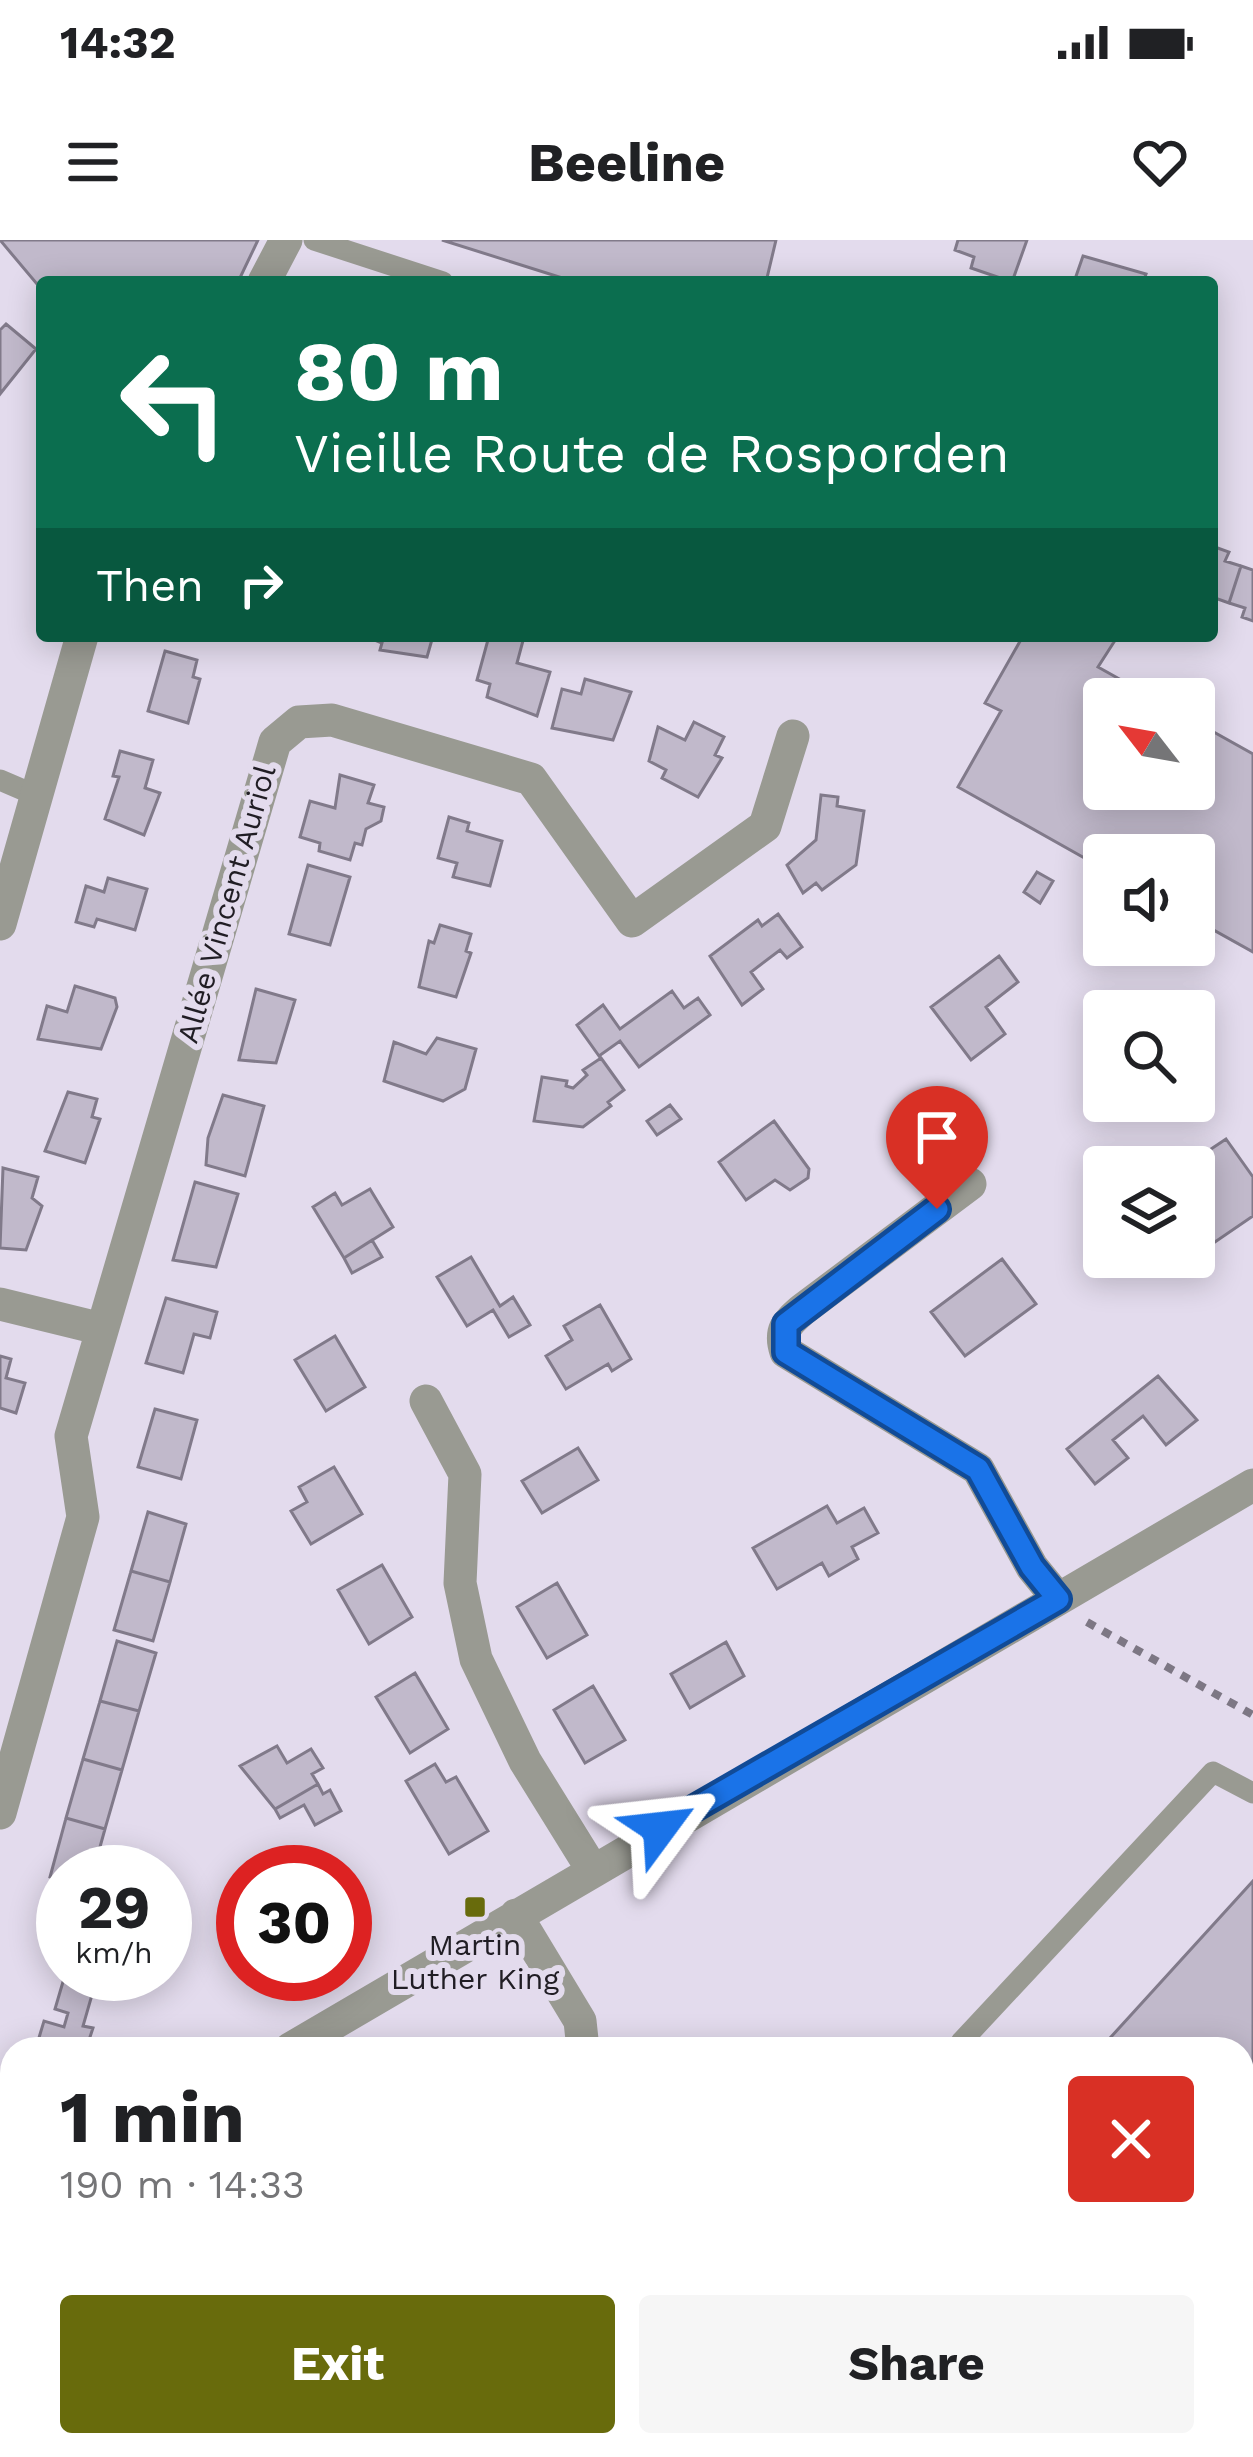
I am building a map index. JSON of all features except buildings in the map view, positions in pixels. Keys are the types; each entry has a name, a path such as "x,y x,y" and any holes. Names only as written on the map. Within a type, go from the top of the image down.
{"street":[{"path":"267,276 286,240"},
{"path":"0,923 80,642"},
{"name":"Allée Vincent Auriol","path":"0,1813 83,1517 71,1436 264,766 289,727 312,718 332,720 531,779 632,921 766,826 793,736"},
{"path":"970,1184 802,1310 786,1324 782,1339 786,1352 978,1469 1032,1567 1058,1599"},
{"path":"0,1304 102,1330"},
{"path":"426,1401 465,1474 460,1583 476,1659 525,1761 592,1868"},
{"path":"310,2037 1253,1485"},
{"path":"516,1916 580,2020 582,2037"}],"lane":[{"path":"314,240 424,276"},
{"path":"0,780 35,795"},
{"path":"966,2037 1213,1772 1253,1793"}],"path":[{"path":"1058,1599 1136,1654 1253,1714"}],"place":[{"name":"Martin Luther King","path":"475,1907"}],"route":[{"path":"660,1828 1058,1599 1032,1567 978,1469 933,1437 786,1352 782,1339 786,1324 937,1209"}]}
